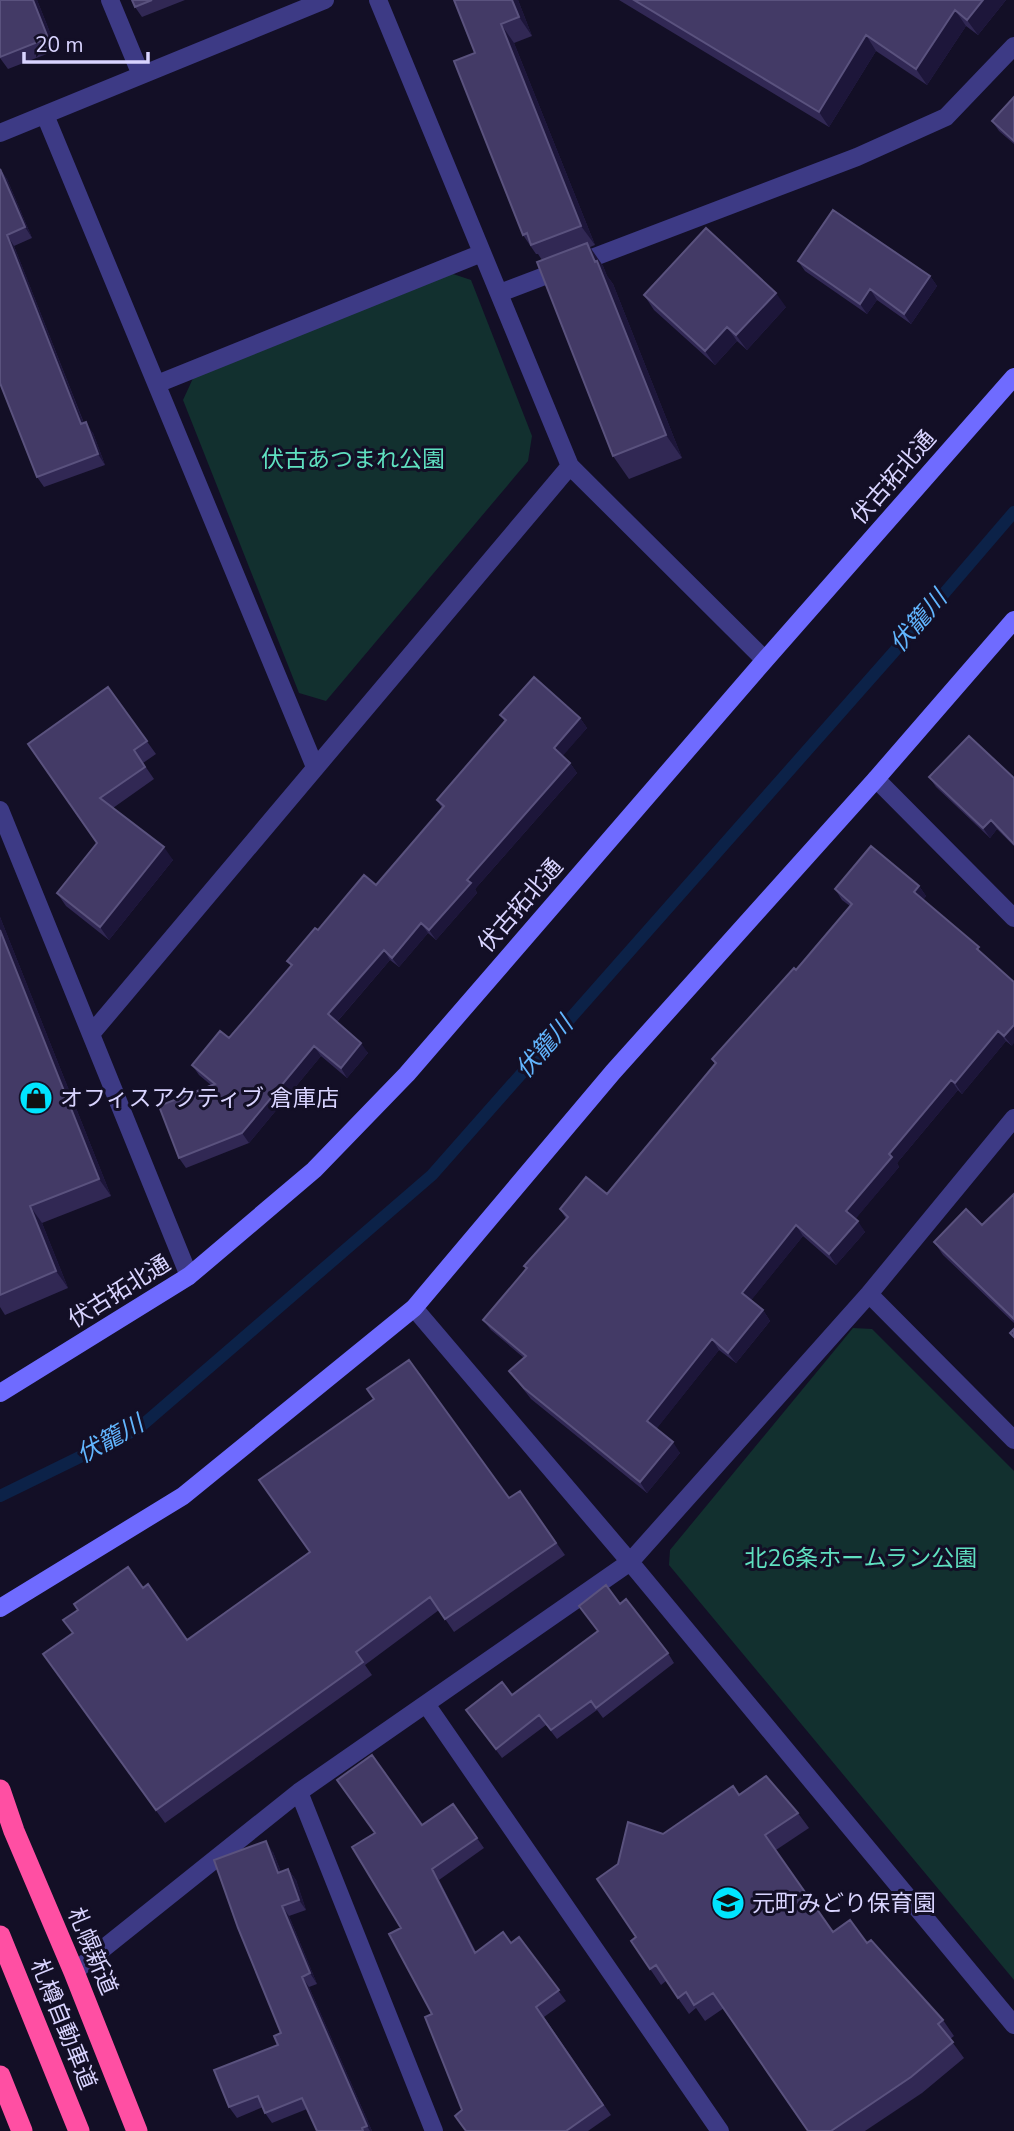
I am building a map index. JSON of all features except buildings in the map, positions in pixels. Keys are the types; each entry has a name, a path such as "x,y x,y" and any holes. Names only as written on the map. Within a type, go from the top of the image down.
{"highway":[{"name":"札幌新道","path":"0,1790 14,1831 137,2131"},
{"name":"札樽自動車道","path":"0,1936 79,2131"},
{"path":"0,2076 22,2131"}],"street":[{"path":"110,0 141,75"},
{"path":"0,133 325,0"},
{"path":"378,0 570,466 765,660"},
{"path":"500,293 857,157 946,117 1014,46"},
{"path":"46,115 315,767"},
{"path":"157,384 482,253"},
{"name":"伏古拓北通","path":"0,1393 188,1276 314,1170 407,1074 1014,377"},
{"path":"91,1034 570,466"},
{"path":"0,1608 183,1496 414,1308 613,1072 876,779 1014,620"},
{"path":"876,779 1014,918"},
{"path":"0,810 188,1276"},
{"path":"74,1972 299,1792 630,1562 869,1294 1014,1118"},
{"path":"869,1294 1014,1440"},
{"path":"414,1308 630,1562 1014,2025"},
{"path":"426,1704 720,2131"},
{"path":"299,1792 434,2131"}],"green space":[{"name":"伏古あつまれ公園","path":"450,273 471,280 532,436 528,461 326,701 299,693 183,400 195,374"},
{"name":"北26条ホームラン公園","path":"853,1328 872,1329 1014,1471 1014,1980 669,1565 670,1550"}],"waterway":[{"name":"伏籠川","path":"0,1496 139,1428 432,1175 1014,512"}],"place":[{"name":"オフィスアクティブ 倉庫店","path":"36,1098"},
{"name":"元町みどり保育園","path":"728,1903"}]}
